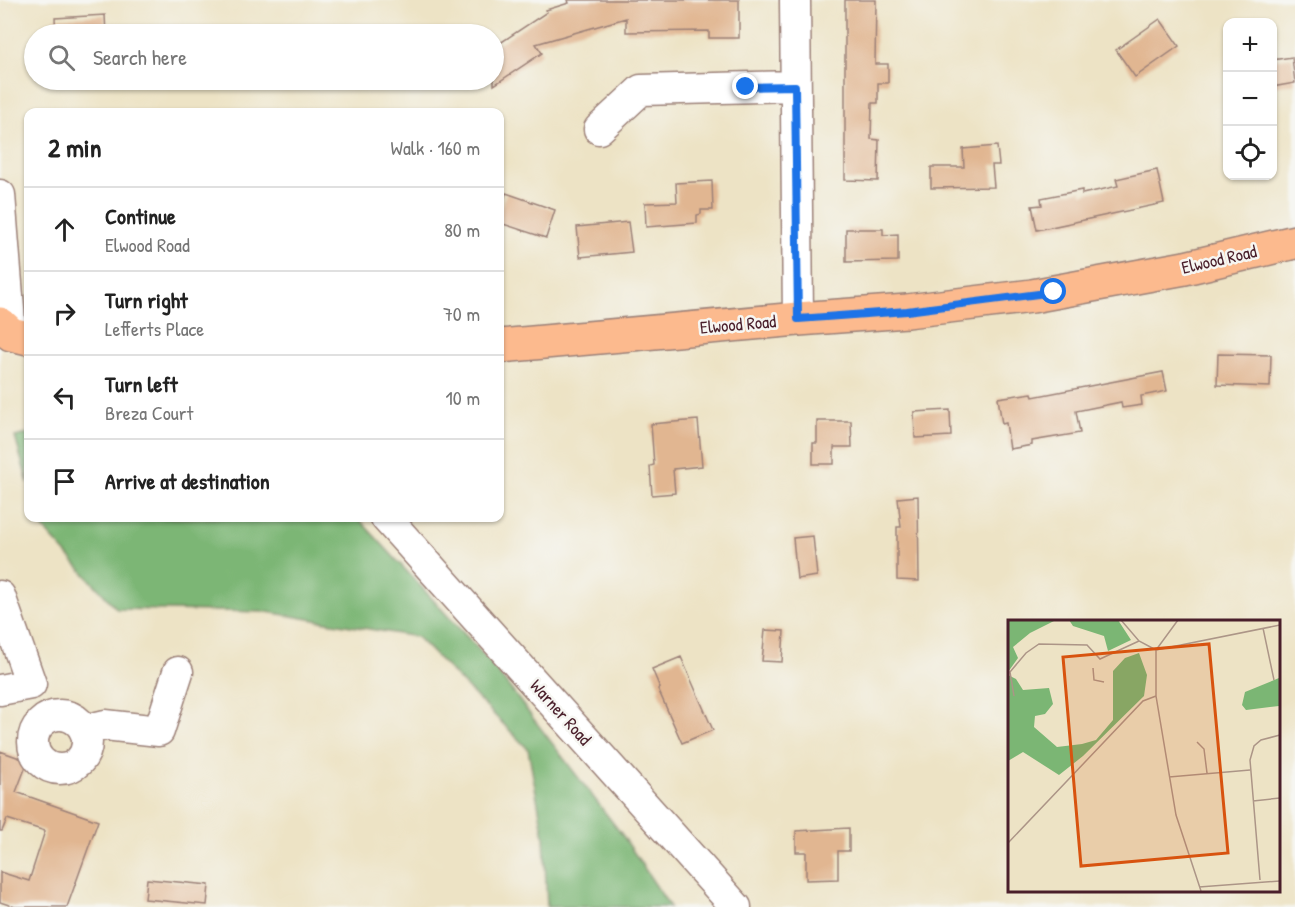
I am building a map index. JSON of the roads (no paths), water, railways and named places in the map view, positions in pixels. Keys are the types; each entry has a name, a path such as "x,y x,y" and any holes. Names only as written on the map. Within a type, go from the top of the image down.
{"main road":[{"name":"Elwood Road","path":"504,346 907,311 1032,296 1185,268 1295,242"}],"street":[{"path":"795,0 798,319"},
{"path":"599,129 640,90 795,86"},
{"path":"0,195 10,337"},
{"name":"Warner Road","path":"390,522 736,907"},
{"path":"0,596 44,719"},
{"path":"84,730 105,725 159,731 178,672"},
{"path":"0,690 31,684"},
{"path":"61,715 69,716 76,720 84,730 87,742 85,752 73,765 55,768 46,765 34,751 34,733 44,719 61,715"}]}
